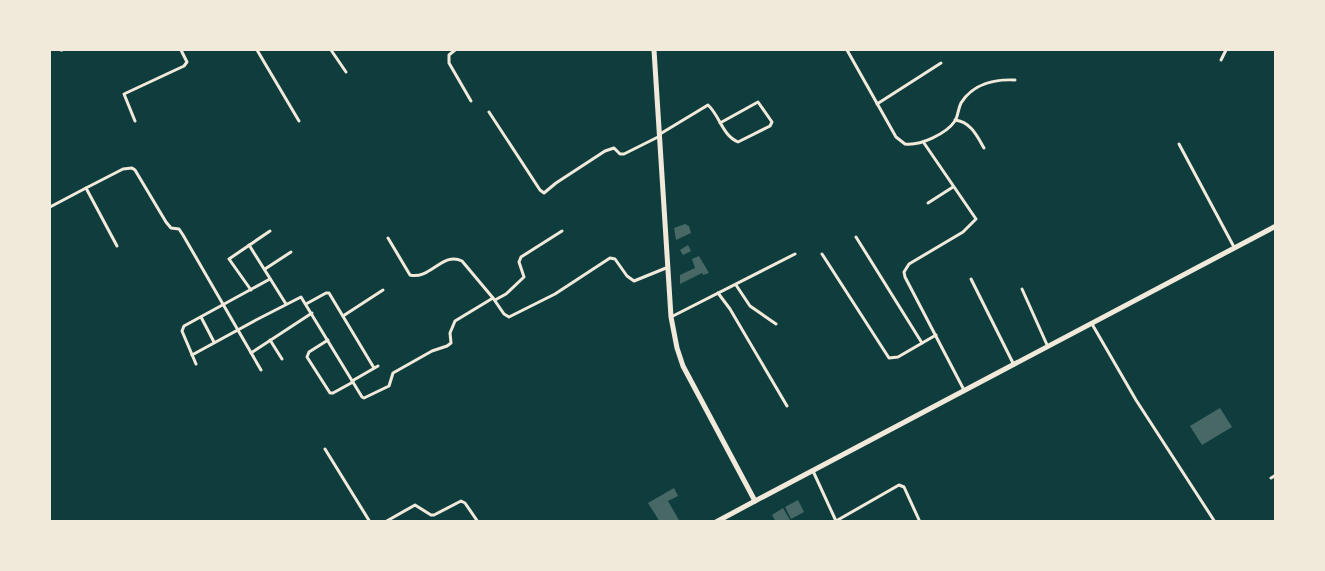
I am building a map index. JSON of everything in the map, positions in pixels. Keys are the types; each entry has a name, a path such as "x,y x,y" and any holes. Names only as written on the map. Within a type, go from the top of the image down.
{"main road":[{"path":"654,50 671,317 677,348 683,366 755,501"},
{"path":"716,522 1275,226"}],"street":[{"path":"135,120 124,94 184,66 186,62 181,50"},
{"path":"257,50 299,121"},
{"path":"331,50 346,72"},
{"path":"455,50 447,58 471,101"},
{"path":"847,50 901,143 911,145 924,143 956,120 961,103 980,86 1004,79 1015,80"},
{"path":"1221,60 1226,50"},
{"path":"877,104 941,63"},
{"path":"489,112 544,193 605,151 614,148 620,154 624,154 660,135 705,106 710,107 720,123 731,139 738,142 770,126 772,122 758,102 754,102 720,123"},
{"path":"956,120 964,121 974,130 984,148"},
{"path":"924,143 976,219 957,235 909,264 904,272 915,299 965,391"},
{"path":"1179,144 1234,247"},
{"path":"50,207 123,169 135,170 166,222 183,235 261,370"},
{"path":"928,203 953,187"},
{"path":"86,189 117,246"},
{"path":"251,290 229,259 270,231"},
{"path":"192,356 298,297 303,299 364,398 389,386 393,373 432,351 447,346 451,342 450,333 455,321 506,294 524,277 519,262 520,257 562,231"},
{"path":"856,237 922,343"},
{"path":"388,238 410,274 419,276 451,258 462,261 506,316 512,316 555,294 610,258 615,259 627,276 634,281 668,268"},
{"path":"249,244 286,304"},
{"path":"264,269 291,252"},
{"path":"671,317 795,254"},
{"path":"822,254 889,358 898,357 936,335"},
{"path":"196,364 182,328 270,279"},
{"path":"971,279 1014,365"},
{"path":"736,285 750,306 776,324"},
{"path":"1022,289 1048,347"},
{"path":"343,316 383,290"},
{"path":"306,304 328,293 374,368"},
{"path":"718,293 787,406"},
{"path":"251,352 312,314"},
{"path":"201,317 215,343"},
{"path":"1092,324 1136,400 1215,522"},
{"path":"270,340 282,359"},
{"path":"328,340 309,352 307,357 330,393 378,366"},
{"path":"326,449 370,522"},
{"path":"813,471 836,521 900,485 920,517 920,522"},
{"path":"1271,478 1275,475"},
{"path":"385,522 415,505 434,515 460,501 465,503 478,522"}],"building":[{"path":"685,224 689,226 691,233 676,240 674,228"},
{"path":"688,245 691,251 683,255 680,250"},
{"path":"699,256 709,273 703,275 702,273 680,284 680,275 695,268 692,259"},
{"path":"1220,408 1232,427 1202,445 1190,426"},
{"path":"674,488 678,496 668,501 680,522 660,522 648,503"},
{"path":"798,500 804,512 791,519 785,507"},
{"path":"783,508 790,520 776,522 772,515"}]}
